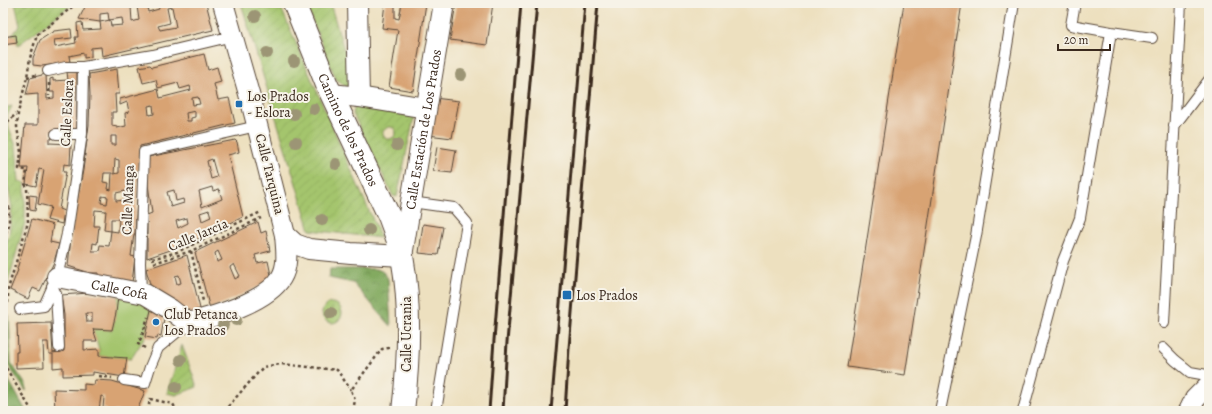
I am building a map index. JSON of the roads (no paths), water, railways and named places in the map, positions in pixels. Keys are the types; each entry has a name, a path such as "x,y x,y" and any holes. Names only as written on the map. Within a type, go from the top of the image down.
{"main road":[{"name":"Camino de los Prados","path":"294,3 332,94 389,216 397,236 402,256"},
{"name":"Calle Ucrania","path":"402,256 408,315 406,386 403,411"}],"street":[{"name":"Calle Tarquina","path":"188,324 208,319 252,301 271,290 282,277 287,257 285,235 223,3"},
{"path":"357,3 359,97"},
{"name":"Calle Estación de Los Prados","path":"402,256 444,3"},
{"path":"332,94 426,108"},
{"path":"285,235 295,244 309,249 358,254 402,256"},
{"name":"Calle Cofa","path":"54,281 141,293 170,308 188,324"},
{"path":"1189,411 1195,400 1209,385"}],"lane":[{"path":"940,411 976,236 1014,3"},
{"path":"1075,3 1071,25 1152,38"},
{"path":"1164,323 1181,3"},
{"path":"1023,411 1063,260 1080,218 1111,32"},
{"name":"Calle Eslora","path":"20,309 44,306 54,281 67,234 82,134 83,67 153,55 233,36"},
{"path":"48,71 66,67 83,67"},
{"path":"1174,126 1209,80"},
{"name":"Calle Manga","path":"141,293 140,265 144,152 257,126"},
{"path":"56,134 82,134"},
{"path":"411,202 454,208 467,223 436,411"},
{"name":"Calle Eslora","path":"54,281 59,347"},
{"path":"124,380 145,383 158,348 188,324"},
{"path":"1163,348 1190,372 1207,375 1209,374"}],"railway":[{"path":"489,411 521,3"},
{"path":"503,411 507,342 537,3"},
{"path":"551,411 585,3"},
{"path":"565,411 598,3"}],"place":[{"name":"Los Prados - Eslora","path":"239,104"},
{"name":"Los Prados","path":"567,295"},
{"name":"Club Petanca Los Prados","path":"156,322"}]}
